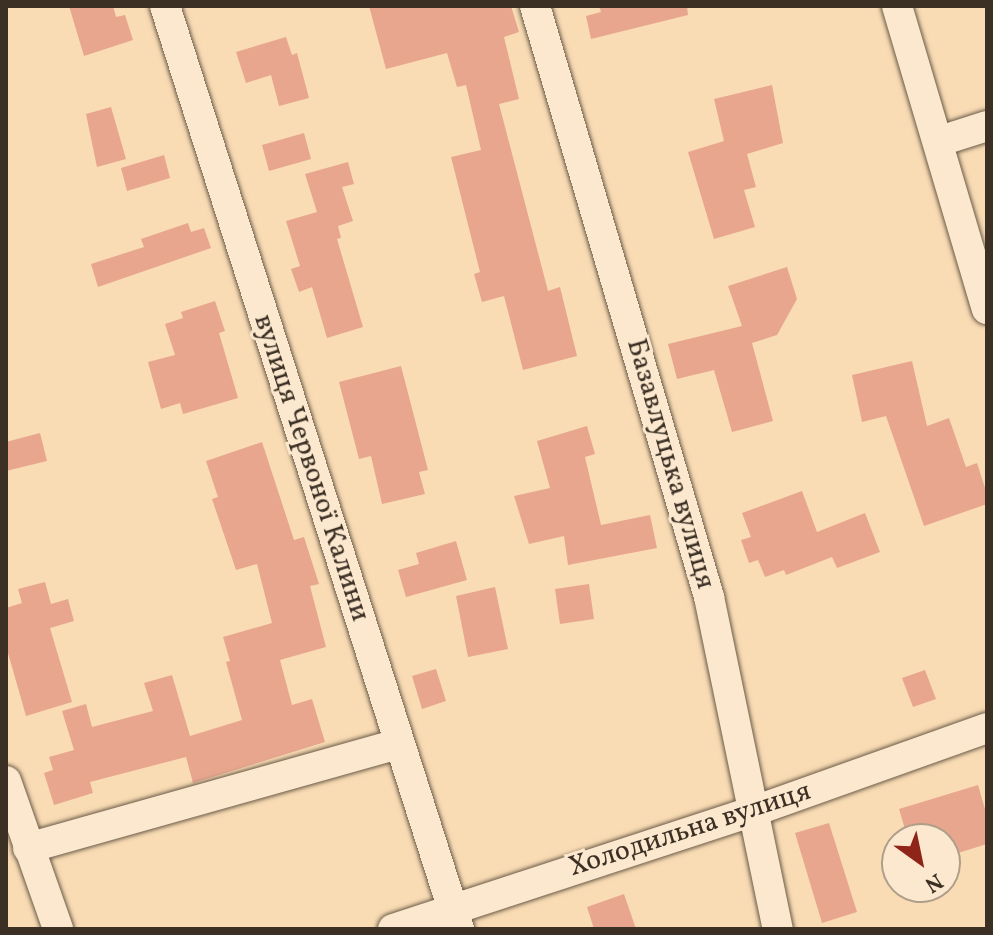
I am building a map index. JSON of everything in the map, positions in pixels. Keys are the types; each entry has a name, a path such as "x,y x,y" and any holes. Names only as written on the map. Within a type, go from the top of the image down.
{"street":[{"name":"вулиця Червоної Калини","path":"165,6 456,919"},
{"name":"Базавлуцька вулиця","path":"535,6 709,597 778,929"},
{"path":"897,6 940,141 987,309"},
{"path":"940,141 987,126"},
{"name":"Холодильна вулиця","path":"393,929 456,919 987,728"},
{"path":"28,848 399,744"},
{"path":"6,781 58,929"}],"building":[{"path":"69,6 113,6 116,17 125,15 133,40 84,56"},
{"path":"369,6 511,6 519,32 504,37 519,99 499,104 548,291 560,287 577,356 523,370 504,296 482,302 474,274 480,272 451,157 481,150 466,85 457,87 447,53 386,69"},
{"path":"599,6 687,6 688,15 591,39 586,16 601,12"},
{"path":"286,37 292,55 297,53 309,98 279,106 271,75 246,83 236,52"},
{"path":"772,85 783,143 747,154 756,187 744,190 755,227 714,239 688,152 724,141 714,99"},
{"path":"111,107 126,159 97,167 86,114"},
{"path":"304,133 311,159 269,171 262,145"},
{"path":"164,155 170,178 127,191 121,168"},
{"path":"348,162 354,184 342,187 353,221 338,226 341,238 337,239 363,327 327,338 312,287 299,292 291,269 300,266 286,221 317,212 305,174"},
{"path":"188,223 191,232 204,228 211,248 98,287 91,264 144,247 141,239"},
{"path":"787,267 797,299 777,335 752,343 773,421 732,432 714,370 677,379 668,344 742,326 728,286"},
{"path":"215,301 225,331 219,333 238,398 183,414 180,403 161,409 148,362 175,355 165,324 183,318 181,312"},
{"path":"912,361 927,426 949,418 966,467 977,463 987,494 987,504 924,526 886,416 862,422 852,375"},
{"path":"401,366 428,470 419,472 425,494 382,504 371,456 359,459 339,382"},
{"path":"587,426 595,454 585,457 601,525 650,515 657,548 568,565 564,536 529,544 514,496 550,488 537,441"},
{"path":"40,433 47,461 6,471 6,442"},
{"path":"262,442 294,540 304,537 319,584 310,586 326,647 280,660 292,705 312,699 325,742 193,783 186,757 90,782 93,793 54,805 44,773 53,770 49,757 74,750 62,711 86,704 92,727 153,711 144,683 172,675 190,736 242,720 226,662 230,661 223,637 272,623 257,564 236,570 212,499 218,497 206,461"},
{"path":"802,491 817,532 865,513 880,552 837,568 832,557 786,575 784,570 765,577 758,560 749,563 741,540 751,537 742,513"},
{"path":"456,541 467,580 406,597 398,570 419,564 416,553"},
{"path":"45,582 51,604 68,599 74,621 50,628 72,702 26,716 6,646 6,608 22,603 18,589"},
{"path":"589,584 594,619 560,624 555,589"},
{"path":"495,587 508,649 468,657 456,596"},
{"path":"436,669 446,701 422,709 412,676"},
{"path":"925,670 936,699 913,707 902,678"},
{"path":"978,785 987,816 987,844 961,852 961,823 903,823 899,809"},
{"path":"829,823 857,912 822,923 795,833"},
{"path":"624,894 636,929 594,929 587,907"}]}
